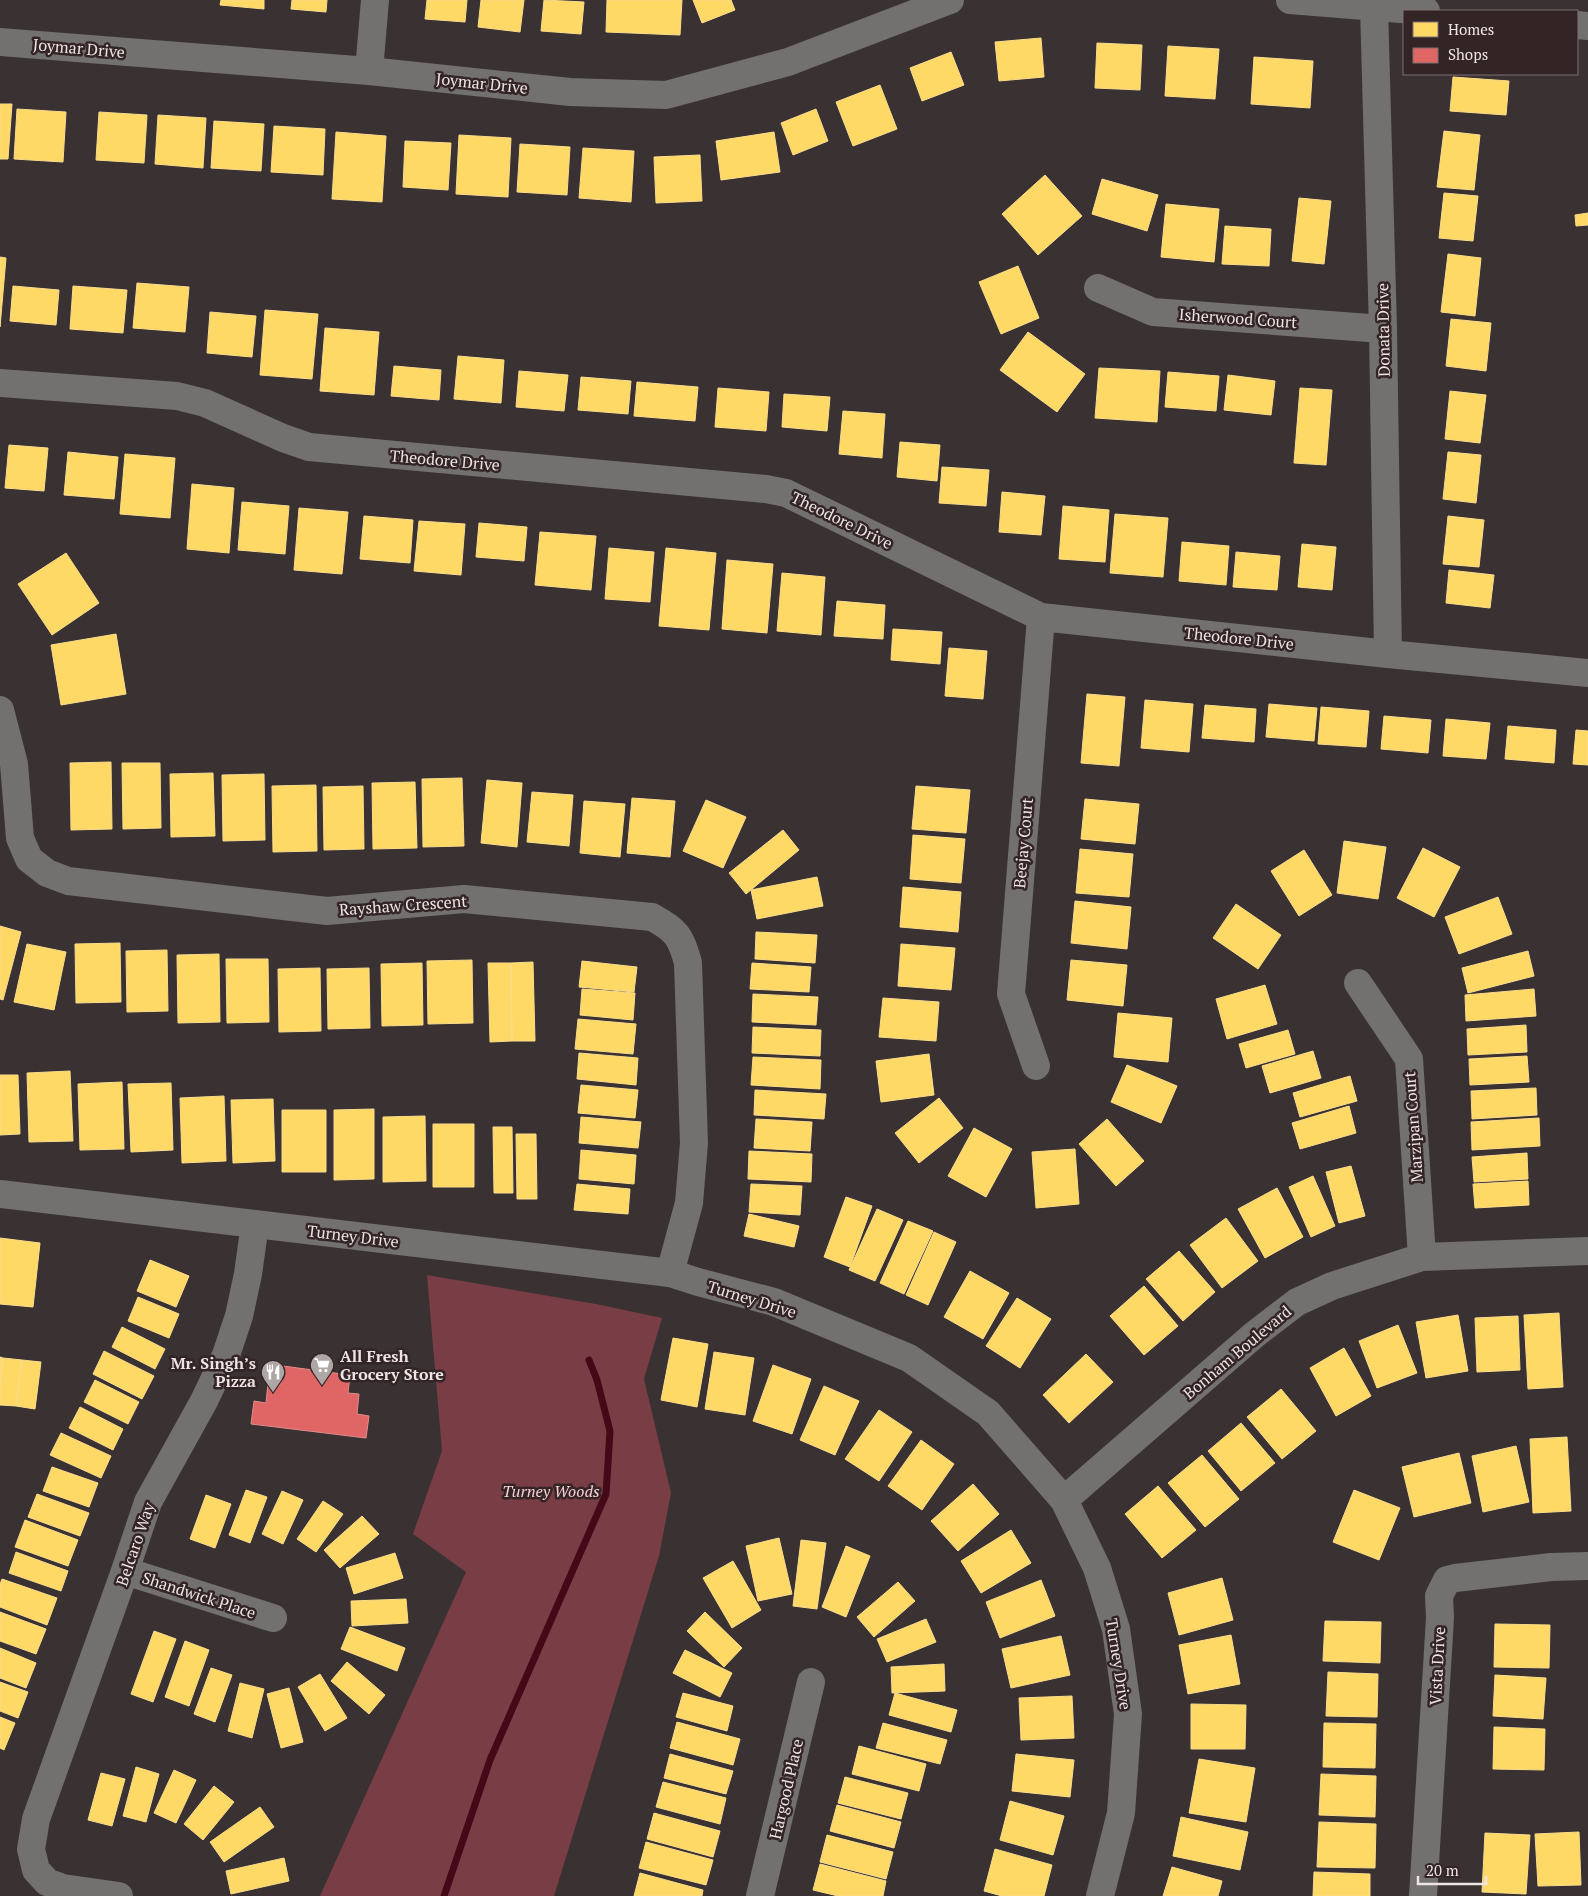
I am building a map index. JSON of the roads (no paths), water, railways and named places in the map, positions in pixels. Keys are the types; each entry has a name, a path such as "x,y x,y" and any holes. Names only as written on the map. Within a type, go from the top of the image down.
{"street":[{"path":"369,71 375,0"},
{"name":"Joymar Drive","path":"0,42 369,71 570,92 666,95 788,62 950,0"},
{"path":"1290,0 1413,10"},
{"name":"Donata Drive","path":"1374,7 1383,329 1388,654"},
{"name":"Isherwood Court","path":"1098,288 1153,312 1383,329"},
{"name":"Theodore Drive","path":"0,383 177,396 205,403 283,438 309,447 766,489 786,493 1041,617 1588,673"},
{"name":"Beejay Court","path":"1036,1066 1011,994 1041,617"},
{"name":"Rayshaw Crescent","path":"0,710 14,764 20,838 29,859 46,873 68,881 327,911 464,899 652,917 669,926 682,942 688,963 694,1143 689,1203 670,1273"},
{"name":"Marzipan Court","path":"1358,983 1409,1059 1422,1257"},
{"name":"Turney Drive","path":"0,1194 670,1273 774,1302 909,1358 988,1413 1064,1500 1097,1568 1116,1629 1128,1714 1122,1813 1100,1896"},
{"name":"Belcaro Way","path":"120,1896 63,1888 46,1882 36,1870 31,1850 36,1819 126,1571 148,1502 204,1401 226,1355 243,1299 255,1224"},
{"name":"Bonham Boulevard","path":"1064,1500 1254,1335 1297,1302 1332,1286 1422,1257 1588,1251"},
{"name":"Vista Drive","path":"1423,1896 1440,1618 1439,1596 1448,1580 1455,1578 1551,1567 1588,1566"},
{"name":"Shandwick Place","path":"126,1571 272,1618"},
{"name":"Hargood Place","path":"760,1896 811,1682"}],"waterway":[{"path":"444,1896 490,1760 606,1494 610,1431 597,1380 589,1360"}],"place":[{"name":"All Fresh Grocery Store","path":"322,1386"},
{"name":"Mr. Singh’s Pizza","path":"273,1393"}],"park label":[{"name":"Turney Woods","path":"551,1491"}]}
